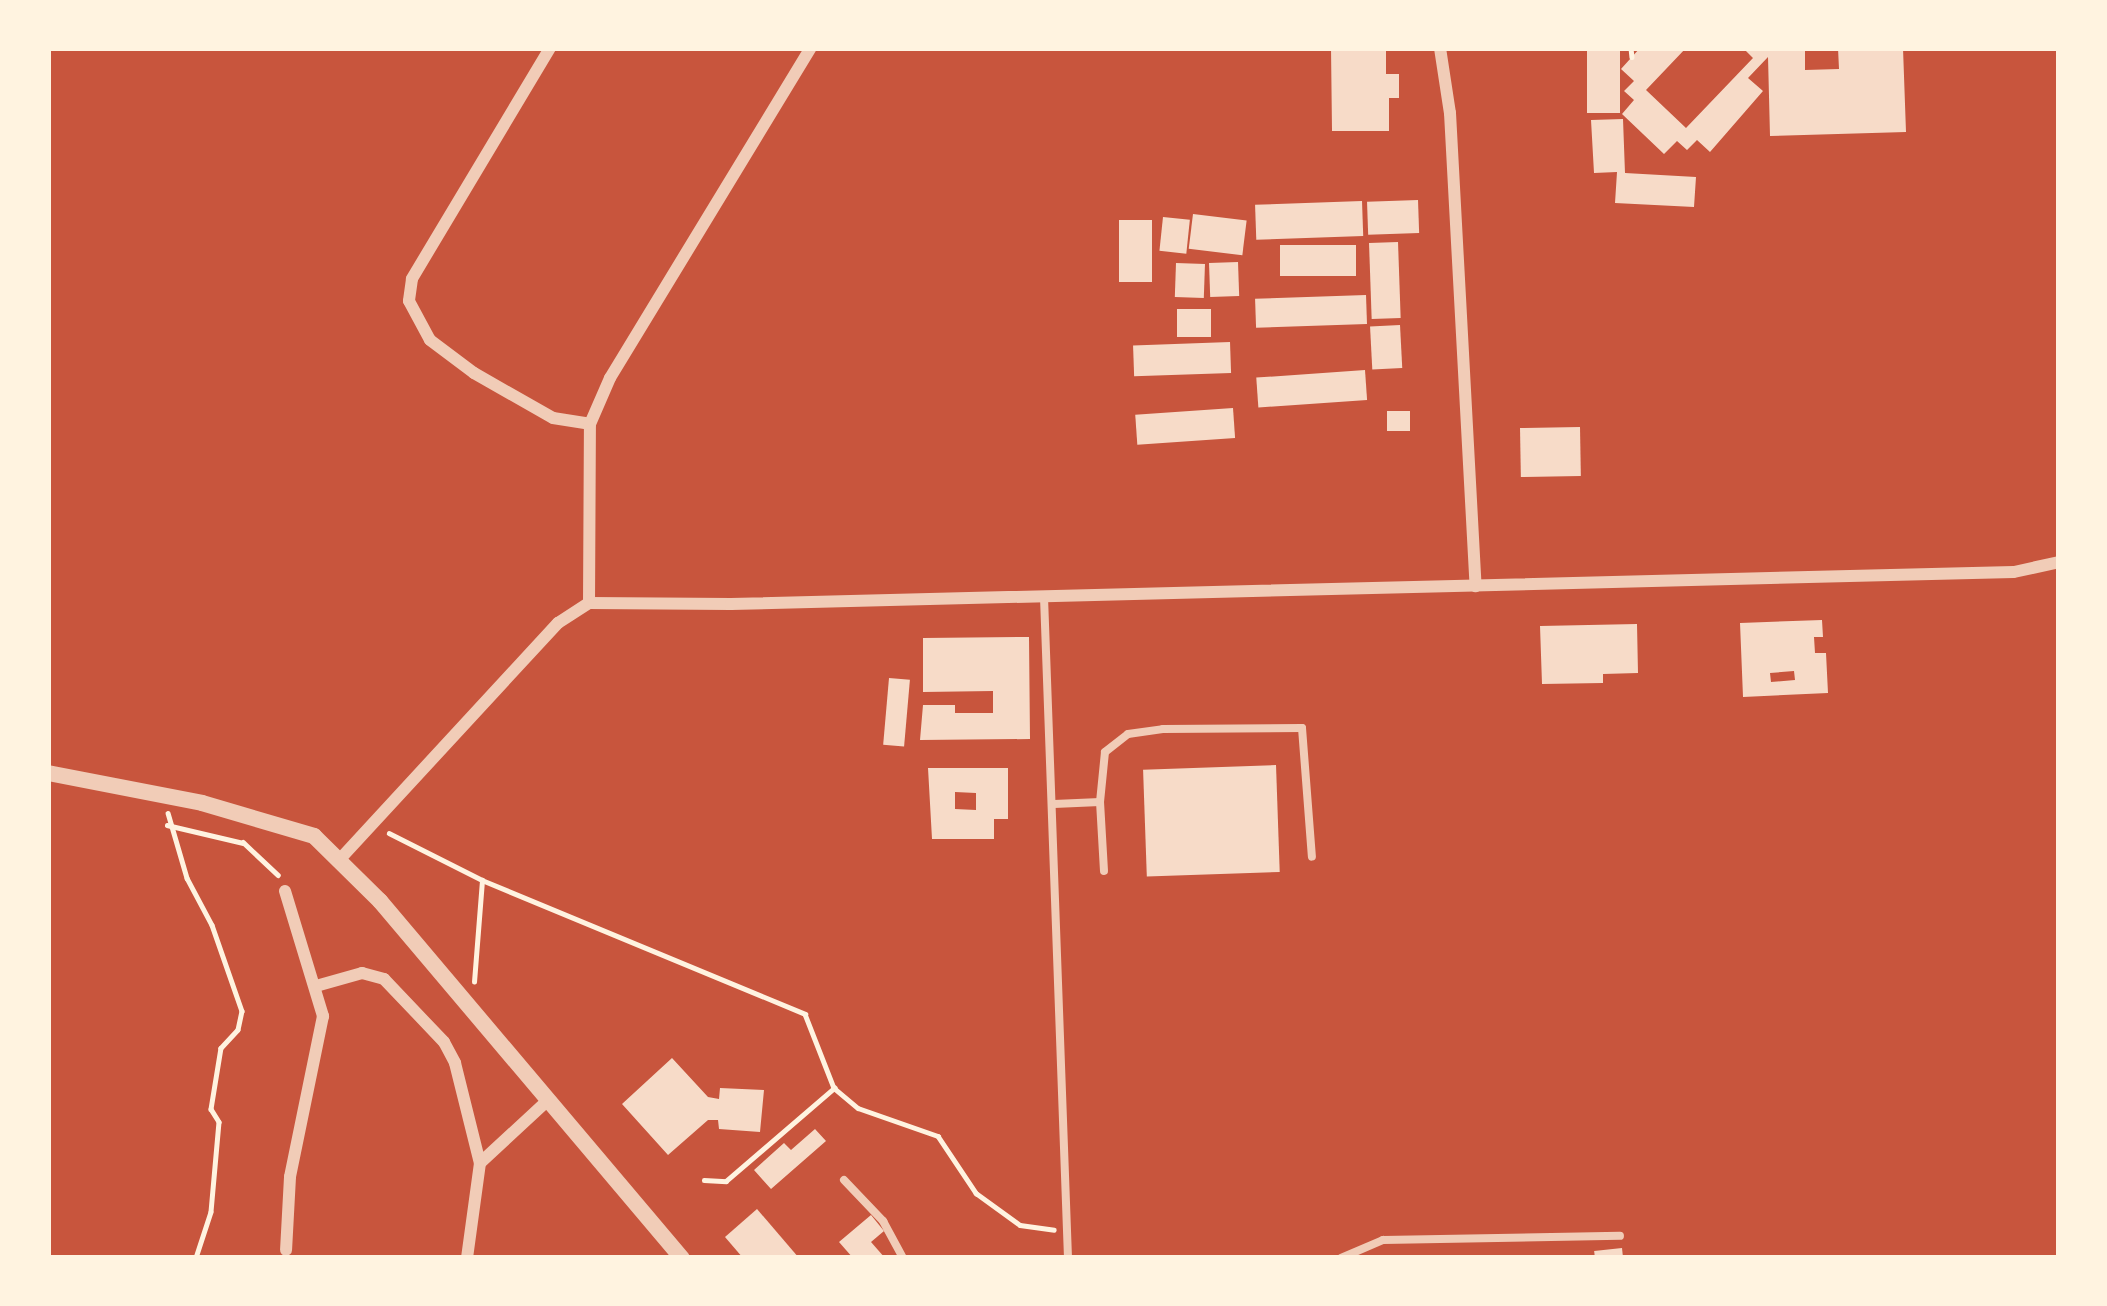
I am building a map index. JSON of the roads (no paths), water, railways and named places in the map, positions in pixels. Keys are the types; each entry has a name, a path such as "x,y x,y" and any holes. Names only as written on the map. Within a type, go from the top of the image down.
{"street":[{"path":"550,48 412,279 409,301 430,340 474,373 553,418 590,424"},
{"path":"589,603 590,424 610,378 811,48"},
{"path":"1440,48 1450,113 1476,586"},
{"path":"340,858 557,623 589,603 1044,597 2014,572 2059,562"},
{"path":"48,773 274,822 314,836 340,858 682,1258"},
{"path":"285,891 316,986 322,1033 290,1177 286,1250"},
{"path":"316,986 350,975 373,974 434,1029 454,1063 480,1163 467,1258"},
{"path":"480,1163 548,1100"}],"lane":[{"path":"1044,597 1068,1258"},
{"path":"1104,871 1100,802 1105,752 1128,734 1299,727 1306,734 1312,857"},
{"path":"1054,804 1100,802"},
{"path":"844,1180 884,1221 902,1258"},
{"path":"1341,1258 1383,1240 1620,1236"}]}
